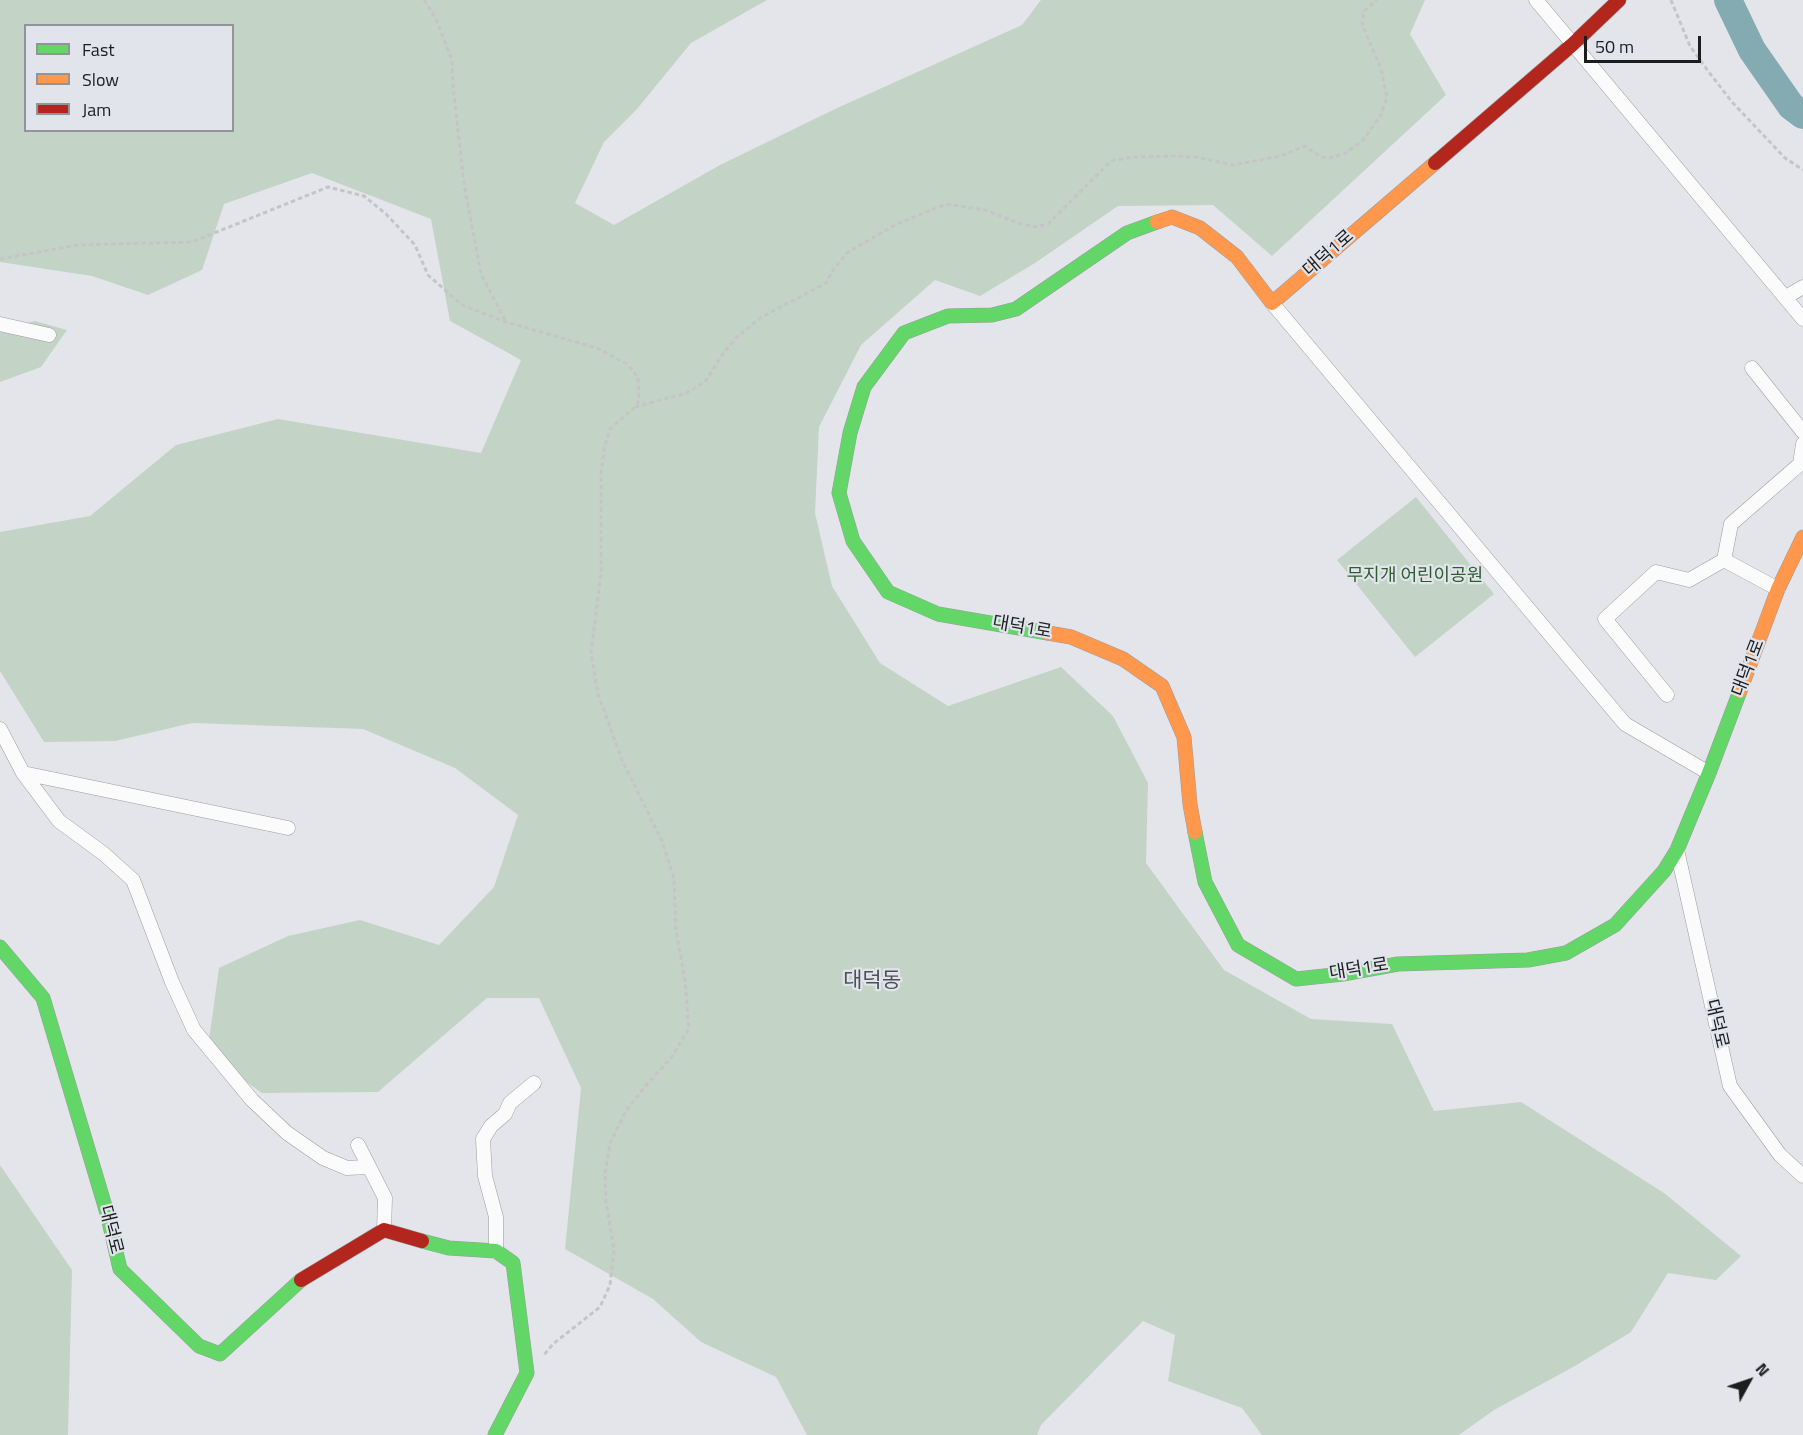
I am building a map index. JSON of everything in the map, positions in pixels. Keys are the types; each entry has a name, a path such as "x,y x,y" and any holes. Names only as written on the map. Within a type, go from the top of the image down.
{"street":[{"path":"1536,0 1803,319"},
{"name":"대덕1로","path":"1619,0 1572,44 1272,303 1237,257 1200,228 1172,217 1127,233 1016,309 992,315 948,316 904,333 864,387 850,433 838,493 853,541 888,592 938,614 1071,637 1122,660 1162,686 1184,737 1190,804 1205,882 1238,945 1296,979 1398,964 1528,960 1566,953 1615,925 1664,871 1677,850 1709,773 1778,589 1803,537"},
{"path":"1786,297 1803,287"},
{"path":"1272,303 1625,724 1709,773"},
{"path":"0,324 49,335"},
{"path":"1752,368 1803,432"},
{"path":"1667,695 1605,620 1656,572 1689,580 1724,560 1731,524 1800,464 1803,444"},
{"path":"1724,560 1778,589"},
{"path":"0,729 23,773 59,821 104,854 133,880 172,982 194,1030 252,1100 287,1133 323,1158 347,1168 369,1167"},
{"path":"23,773 288,828"},
{"name":"대덕로","path":"1677,850 1730,1086 1780,1155 1803,1176"},
{"name":"대덕로","path":"0,947 43,998 107,1213 120,1269 199,1346 220,1354 298,1282 384,1230"},
{"path":"496,1251 496,1217 484,1176 483,1139 491,1126 505,1114 510,1103 534,1083"},
{"path":"358,1145 385,1198 384,1230 449,1248 496,1251 513,1263 527,1373 495,1435"}],"path":[{"path":"424,0 435,17 452,60 464,184 481,274 506,322"},
{"path":"635,407 686,393 705,382 736,338 760,318 826,283 833,270 848,252 897,224 946,204 985,210 1018,223 1036,226 1048,224 1111,161 1133,157 1176,156 1196,157 1233,165 1281,156 1305,146 1321,157 1330,158 1346,153 1363,140 1381,115 1387,97 1381,69 1362,24 1364,11 1377,0"},
{"path":"1671,0 1690,46 1732,102 1785,158 1803,170"},
{"path":"0,259 77,245 192,242 328,187 364,196 386,214 415,245 428,275 462,305 506,322 597,348 627,364 638,377 639,400 635,407 610,429 604,449 601,475 601,573 591,653 598,694 622,760 662,841 674,879 676,931 685,980 689,1029 671,1058 627,1111 610,1143 606,1173 606,1202 614,1250 610,1285 600,1307 553,1344 527,1373"}],"green space":[{"path":"0,0 767,0 691,43 637,109 604,142 575,203 614,225 720,165 835,109 1022,25 1041,0 1425,0 1410,34 1446,95 1272,256 1213,205 1118,206 1035,263 980,296 935,280 861,345 819,427 815,513 832,586 880,663 948,706 1061,667 1113,716 1148,783 1146,863 1224,970 1311,1019 1392,1024 1434,1111 1521,1102 1664,1193 1741,1256 1716,1280 1668,1273 1631,1332 1575,1366 1494,1410 1459,1435 1262,1435 1242,1408 1168,1381 1175,1335 1143,1321 1041,1425 1037,1435 807,1435 776,1377 701,1342 653,1299 565,1249 581,1088 539,998 487,998 378,1092 262,1093 207,1054 219,968 288,936 360,920 439,945 494,887 518,815 455,768 363,729 192,723 115,741 44,742 0,671 0,532 90,516 176,445 278,419 481,453 521,360 450,321 431,219 312,173 224,204 202,270 148,295 92,276 0,262"},
{"path":"35,321 67,330 41,367 0,382 0,330"},
{"name":"무지개 어린이공원","path":"1416,497 1494,594 1415,657 1337,560"},
{"path":"0,1165 72,1270 68,1435 0,1435"}],"waterway":[{"path":"1728,0 1752,50 1791,106 1803,115"}],"traffic: fast":[{"path":"1048,633 938,614 888,592 853,541 839,493 850,433 864,387 904,333 948,316 992,315 1016,309 1127,233 1157,222"},
{"path":"1195,832 1205,882 1238,945 1296,979 1343,974 1398,964 1528,960 1566,953 1615,925 1664,871 1677,850 1740,691"},
{"path":"0,947 43,998 107,1213 120,1269 199,1346 220,1354 301,1280"},
{"path":"422,1241 449,1248 496,1251 513,1263 527,1373 495,1435"}],"traffic: slow":[{"path":"1157,222 1172,217 1200,228 1237,257 1272,303 1435,163"},
{"path":"1740,691 1778,589 1803,537"},
{"path":"1048,633 1071,637 1123,659 1162,686 1184,737 1195,832"}],"traffic: jam":[{"path":"1435,163 1573,44 1619,0"},
{"path":"301,1280 384,1230 422,1241"}],"district":[{"name":"대덕동","path":"872,982"}]}
